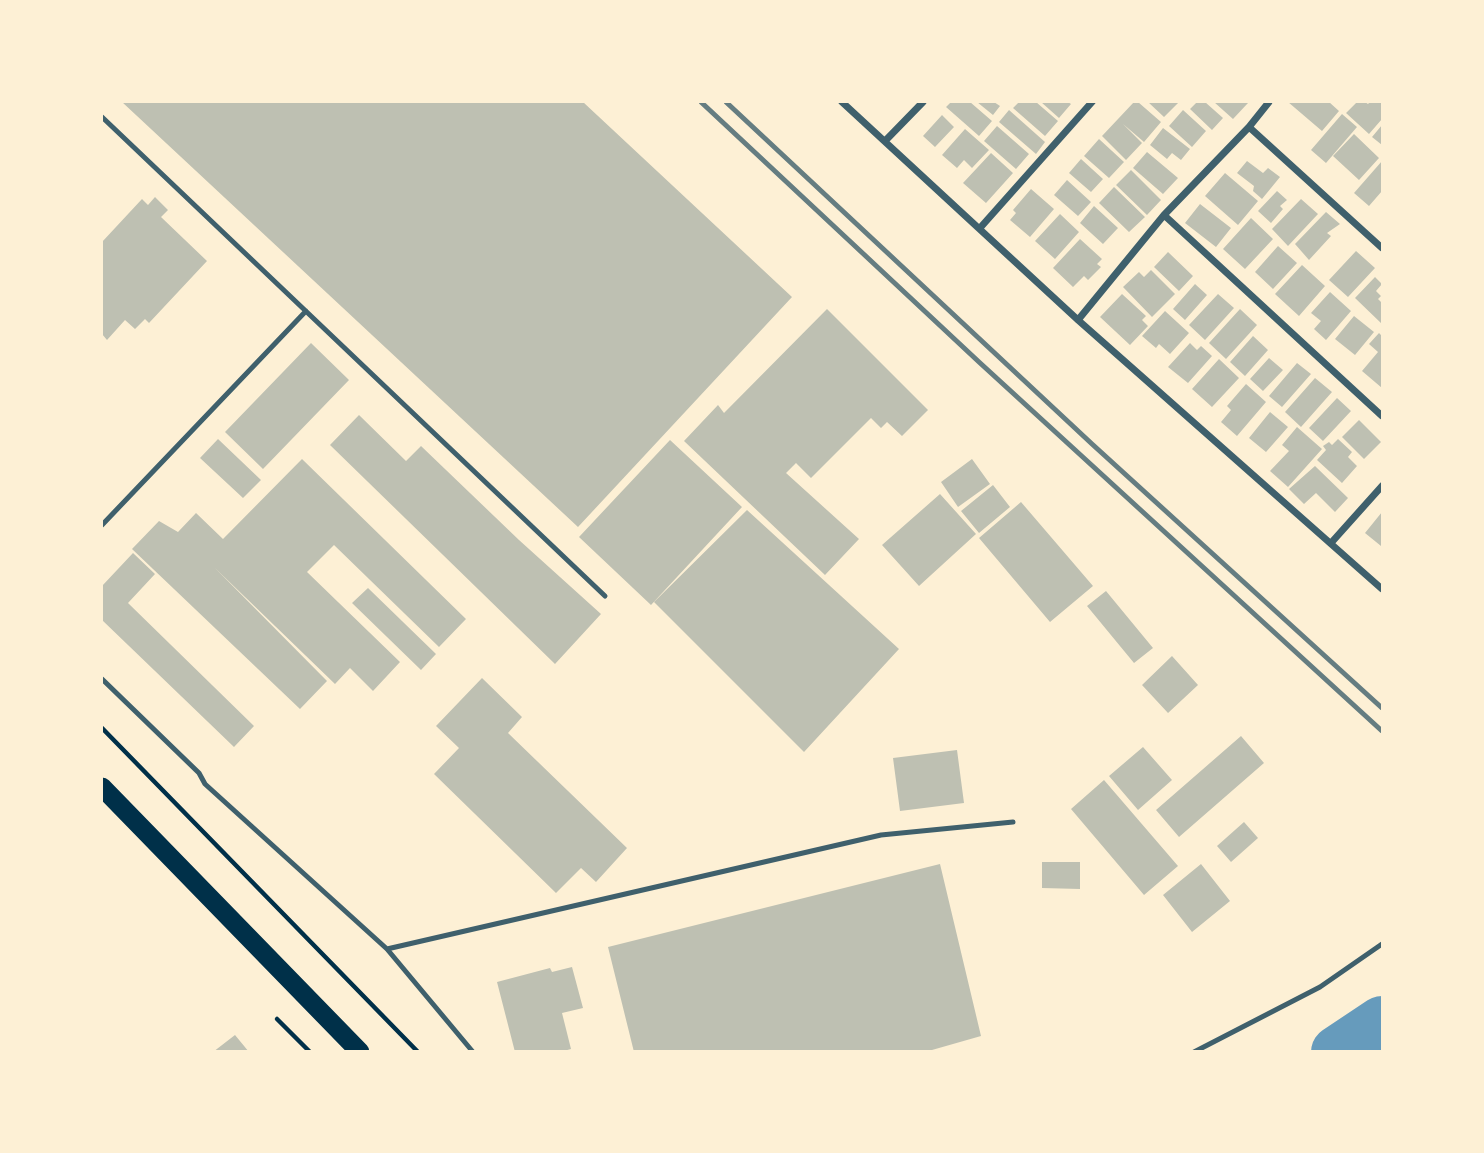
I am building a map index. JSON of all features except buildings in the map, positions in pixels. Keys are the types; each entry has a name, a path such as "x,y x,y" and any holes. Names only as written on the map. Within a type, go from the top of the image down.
{"highway":[{"path":"102,787 360,1052"}],"street":[{"path":"842,102 1078,320 1382,589"},
{"path":"886,141 923,102"},
{"path":"979,228 1092,102"},
{"path":"1078,320 1164,215 1269,102"},
{"path":"1248,127 1382,248"},
{"path":"1164,215 1382,416"},
{"path":"1331,543 1382,486"}],"lane":[{"path":"102,117 605,596"},
{"path":"102,525 306,311"},
{"path":"102,678 200,773 205,784 387,949 473,1052"},
{"path":"387,949 881,835 1013,822"},
{"path":"1194,1052 1320,986 1382,944"}],"path":[{"path":"102,728 418,1052"},
{"path":"277,1018 310,1052"}],"waterway":[{"path":"1337,1052 1382,1022"}],"railway":[{"path":"701,102 979,362 1382,731"},
{"path":"726,102 1092,444 1382,708"}]}
